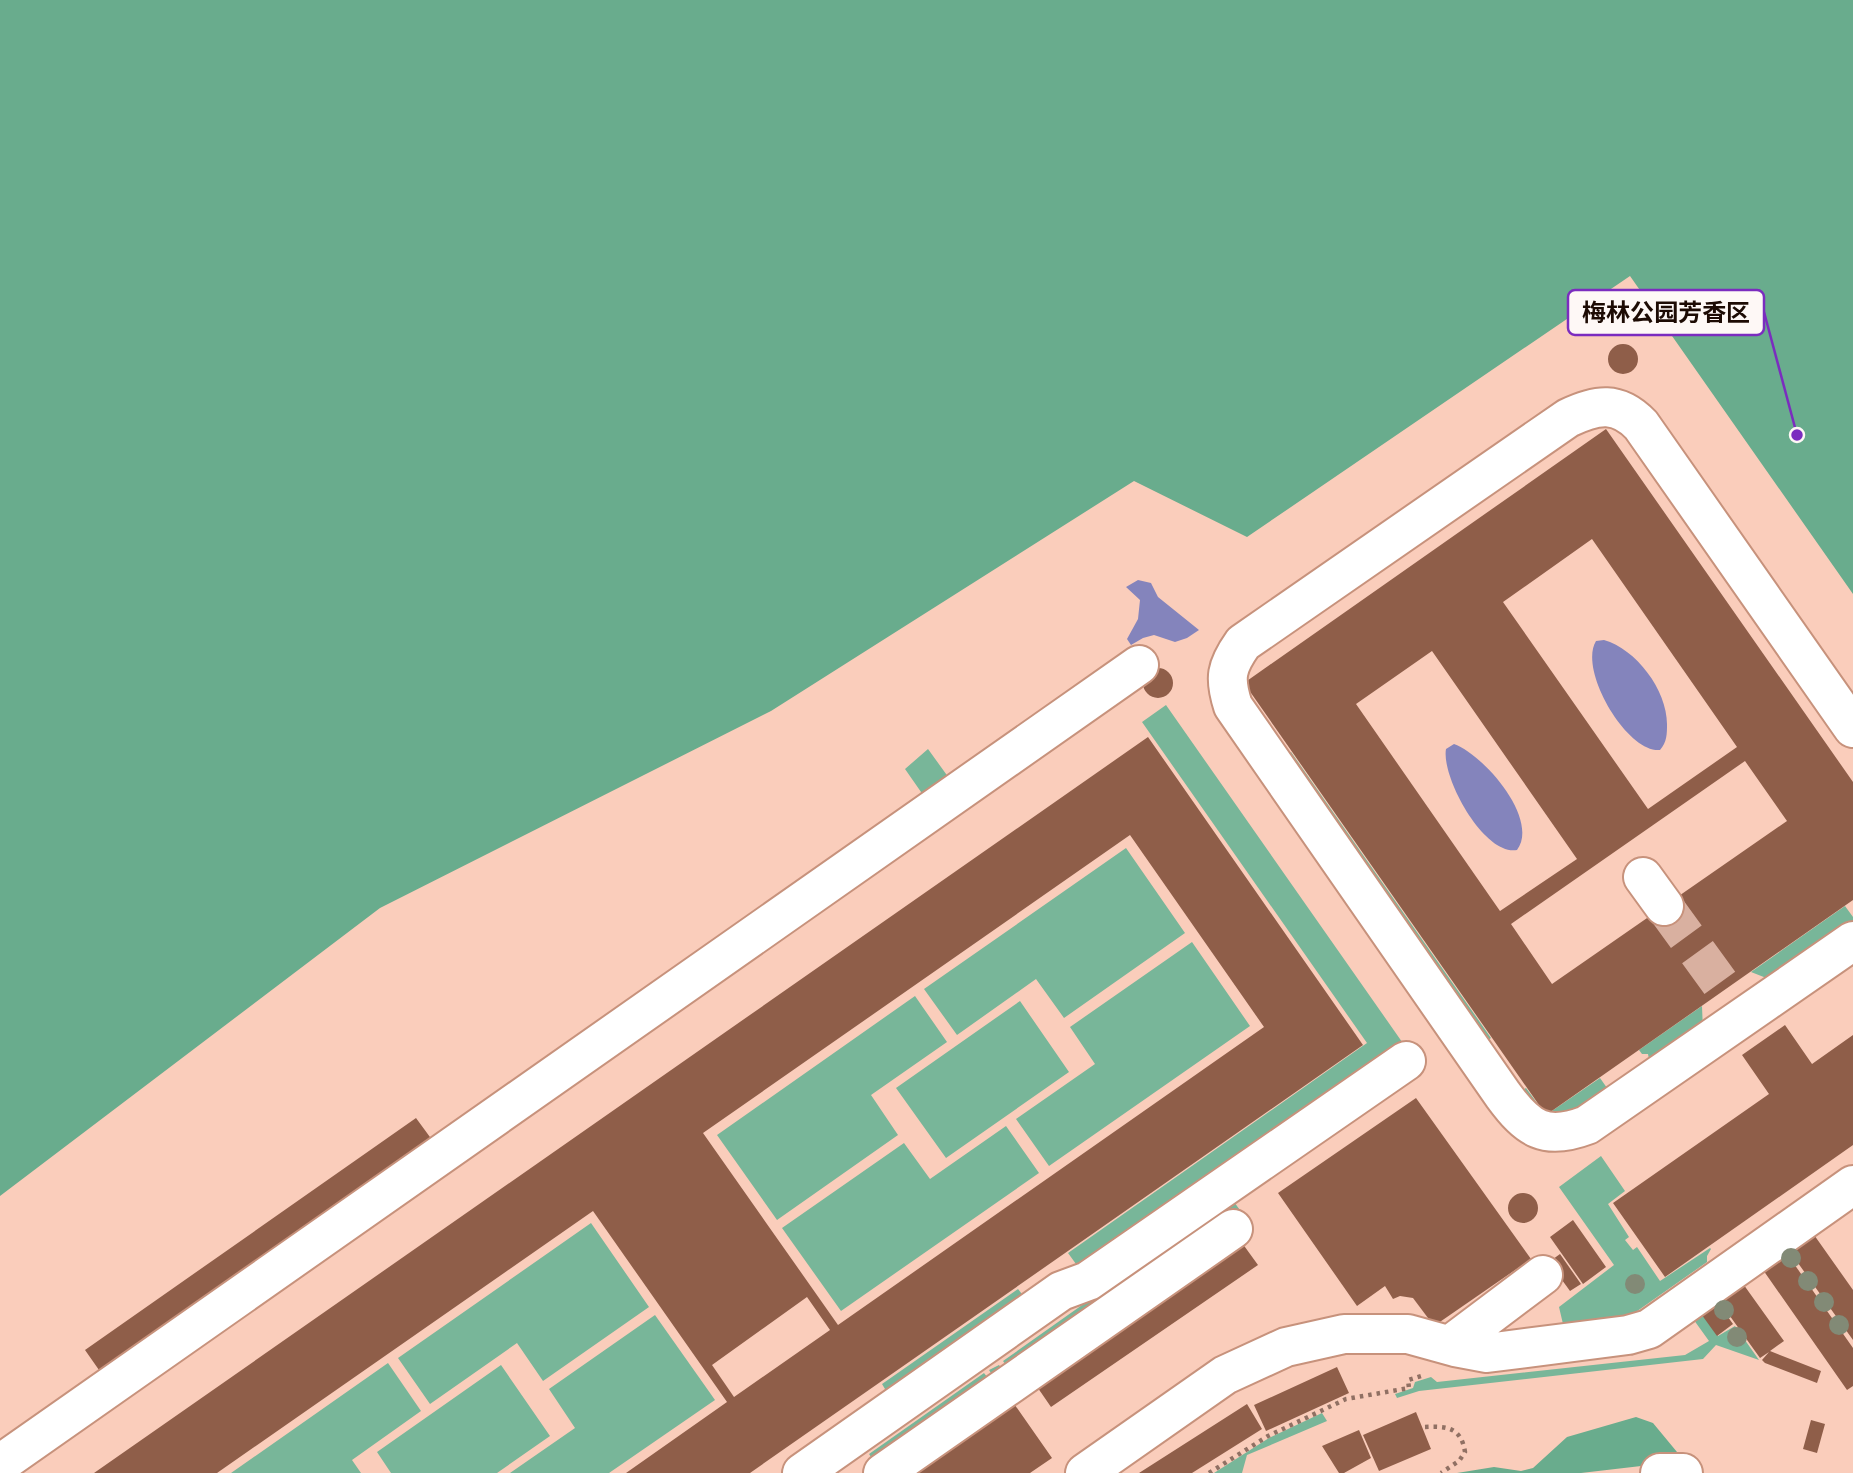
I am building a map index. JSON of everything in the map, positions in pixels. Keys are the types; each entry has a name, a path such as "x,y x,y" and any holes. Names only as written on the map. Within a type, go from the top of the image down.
{"street":[{"path":"1853,728 1641,425 1620,409 1600,407 1568,418 1243,643 1230,662 1227,685 1233,706 1503,1095 1532,1127 1551,1133 1571,1131 1587,1125 1734,1003 1853,941"},
{"path":"0,1464 1139,665"},
{"path":"802,1473 1061,1291 1087,1281 1406,1061"},
{"path":"1084,1473 1225,1375 1286,1347 1344,1334 1408,1334 1487,1353 1628,1335 1649,1329 1853,1185"},
{"path":"866,1469 1233,1229"},
{"path":"1450,1345 1543,1275"},
{"path":"1660,1473 1683,1473"}],"path":[{"path":"1209,1473 1268,1436 1346,1399 1409,1388 1408,1380 1444,1370 1450,1345"},
{"path":"1425,1427 1441,1426 1454,1430 1463,1440 1465,1451 1459,1461 1441,1473"}],"green space":[{"path":"0,0 1853,0 1853,594 1630,276 1247,537 1134,481 771,711 380,908 0,1196"},
{"path":"1166,705 1407,1049 1084,1275 1068,1253 1367,1043 1142,722"},
{"path":"928,749 954,785 928,802 905,769"},
{"path":"1291,752 1491,1038 1484,1043 1283,757"},
{"path":"1126,848 1185,933 1064,1018 1036,979 957,1035 924,989"},
{"path":"1845,906 1853,917 1853,926 1774,981 1751,972"},
{"path":"1192,942 1250,1026 1049,1166 1016,1119 1095,1064 1070,1027"},
{"path":"915,996 947,1042 871,1095 898,1135 777,1220 717,1135"},
{"path":"1020,1001 1069,1072 946,1158 896,1088"},
{"path":"1702,1006 1703,1031 1649,1059 1648,1054 1642,1054 1639,1050"},
{"path":"1600,1078 1612,1095 1575,1116 1553,1118 1542,1114 1518,1093 1526,1088 1546,1115"},
{"path":"1006,1126 1039,1173 841,1311 782,1228 904,1143 930,1179"},
{"path":"1601,1156 1625,1191 1608,1204 1629,1237 1625,1240 1633,1250 1637,1247 1660,1281 1711,1249 1707,1262 1633,1314 1563,1324 1559,1307 1614,1265 1559,1187"},
{"path":"1232,1199 1242,1213 998,1384 989,1370 999,1365 1004,1371 1008,1368 1003,1361"},
{"path":"591,1223 649,1307 543,1381 517,1343 430,1404 398,1358"},
{"path":"1018,1289 1025,1298 888,1394 882,1384"},
{"path":"1700,1311 1718,1336 1735,1326 1759,1360 1716,1345 1703,1359 1419,1391 1397,1398 1395,1394 1413,1388 1415,1382 1431,1377 1437,1382 1685,1355 1709,1341 1691,1316"},
{"path":"655,1315 715,1400 609,1473 510,1473 575,1428 549,1389"},
{"path":"388,1363 421,1411 352,1460 361,1473 231,1473"},
{"path":"501,1365 550,1436 497,1473 391,1473 377,1452"},
{"path":"984,1373 994,1386 874,1461 869,1454"},
{"path":"1322,1413 1327,1421 1247,1455 1242,1473 1214,1473 1269,1438"},
{"path":"1636,1417 1653,1423 1677,1452 1687,1454 1684,1461 1581,1473 1457,1473 1494,1467 1521,1471 1533,1468 1567,1437"}],"water":[{"path":"1138,580 1151,583 1158,597 1199,630 1175,642 1154,635 1131,645 1127,639 1138,619 1140,600 1126,587"},
{"path":"1604,640 1627,652 1656,685 1666,711 1667,724 1667,735 1660,750 1647,747 1634,738 1609,708 1594,671 1592,654 1596,641"},
{"path":"1454,744 1479,760 1493,774 1515,805 1521,822 1522,837 1517,850 1504,849 1491,841 1467,812 1450,777 1446,762 1446,749"}],"building":[{"path":"1623,344 1634,348 1638,359 1634,370 1623,374 1612,370 1608,359 1612,348"},
{"path":"1606,429 1853,782 1853,900 1546,1115 1244,683","holes":["1592,539 1737,747 1648,809 1503,602","1432,651 1577,859 1500,911 1356,704","1745,761 1787,821 1552,984 1511,924"]},
{"path":"1158,668 1169,672 1173,683 1169,694 1158,698 1147,694 1143,683 1147,672"},
{"path":"1148,737 1363,1045 750,1473 626,1473 727,1402 593,1211 217,1473 94,1473","holes":["1130,835 1264,1027 838,1325 703,1133","807,1297 830,1330 734,1397 712,1365"]},
{"path":"1785,1025 1812,1064 1853,1035 1853,1145 1665,1277 1613,1203 1769,1094 1742,1055"},
{"path":"1416,1098 1531,1259 1434,1326 1413,1298 1400,1296 1393,1299 1385,1286 1357,1306 1278,1193"},
{"path":"416,1118 438,1148 106,1380 85,1350"},
{"path":"1523,1193 1534,1197 1538,1208 1534,1219 1523,1223 1512,1219 1508,1208 1512,1197"},
{"path":"1573,1220 1606,1267 1583,1284 1550,1237"},
{"path":"1812,1232 1853,1290 1853,1340 1788,1249"},
{"path":"1237,1236 1258,1265 1051,1407 1031,1378"},
{"path":"1785,1251 1853,1348 1853,1386 1847,1390 1761,1267"},
{"path":"1560,1254 1581,1284 1570,1291 1549,1262"},
{"path":"1741,1281 1784,1341 1770,1351 1821,1371 1817,1383 1765,1363 1762,1360 1769,1352 1760,1358 1717,1298"},
{"path":"1715,1299 1733,1324 1717,1336 1699,1311"},
{"path":"1337,1367 1349,1393 1266,1431 1254,1405"},
{"path":"1010,1398 1052,1458 1030,1473 896,1473"},
{"path":"1247,1404 1262,1429 1192,1473 1139,1473"},
{"path":"1416,1412 1431,1449 1379,1471 1363,1435"},
{"path":"1811,1420 1825,1424 1817,1453 1803,1449"},
{"path":"1359,1430 1371,1458 1344,1473 1339,1473 1322,1446"}],"tunnel":[{"path":"1664,906 1725,990"}],"place":[{"name":"梅林公园芳香区","path":"1797,435"}]}
